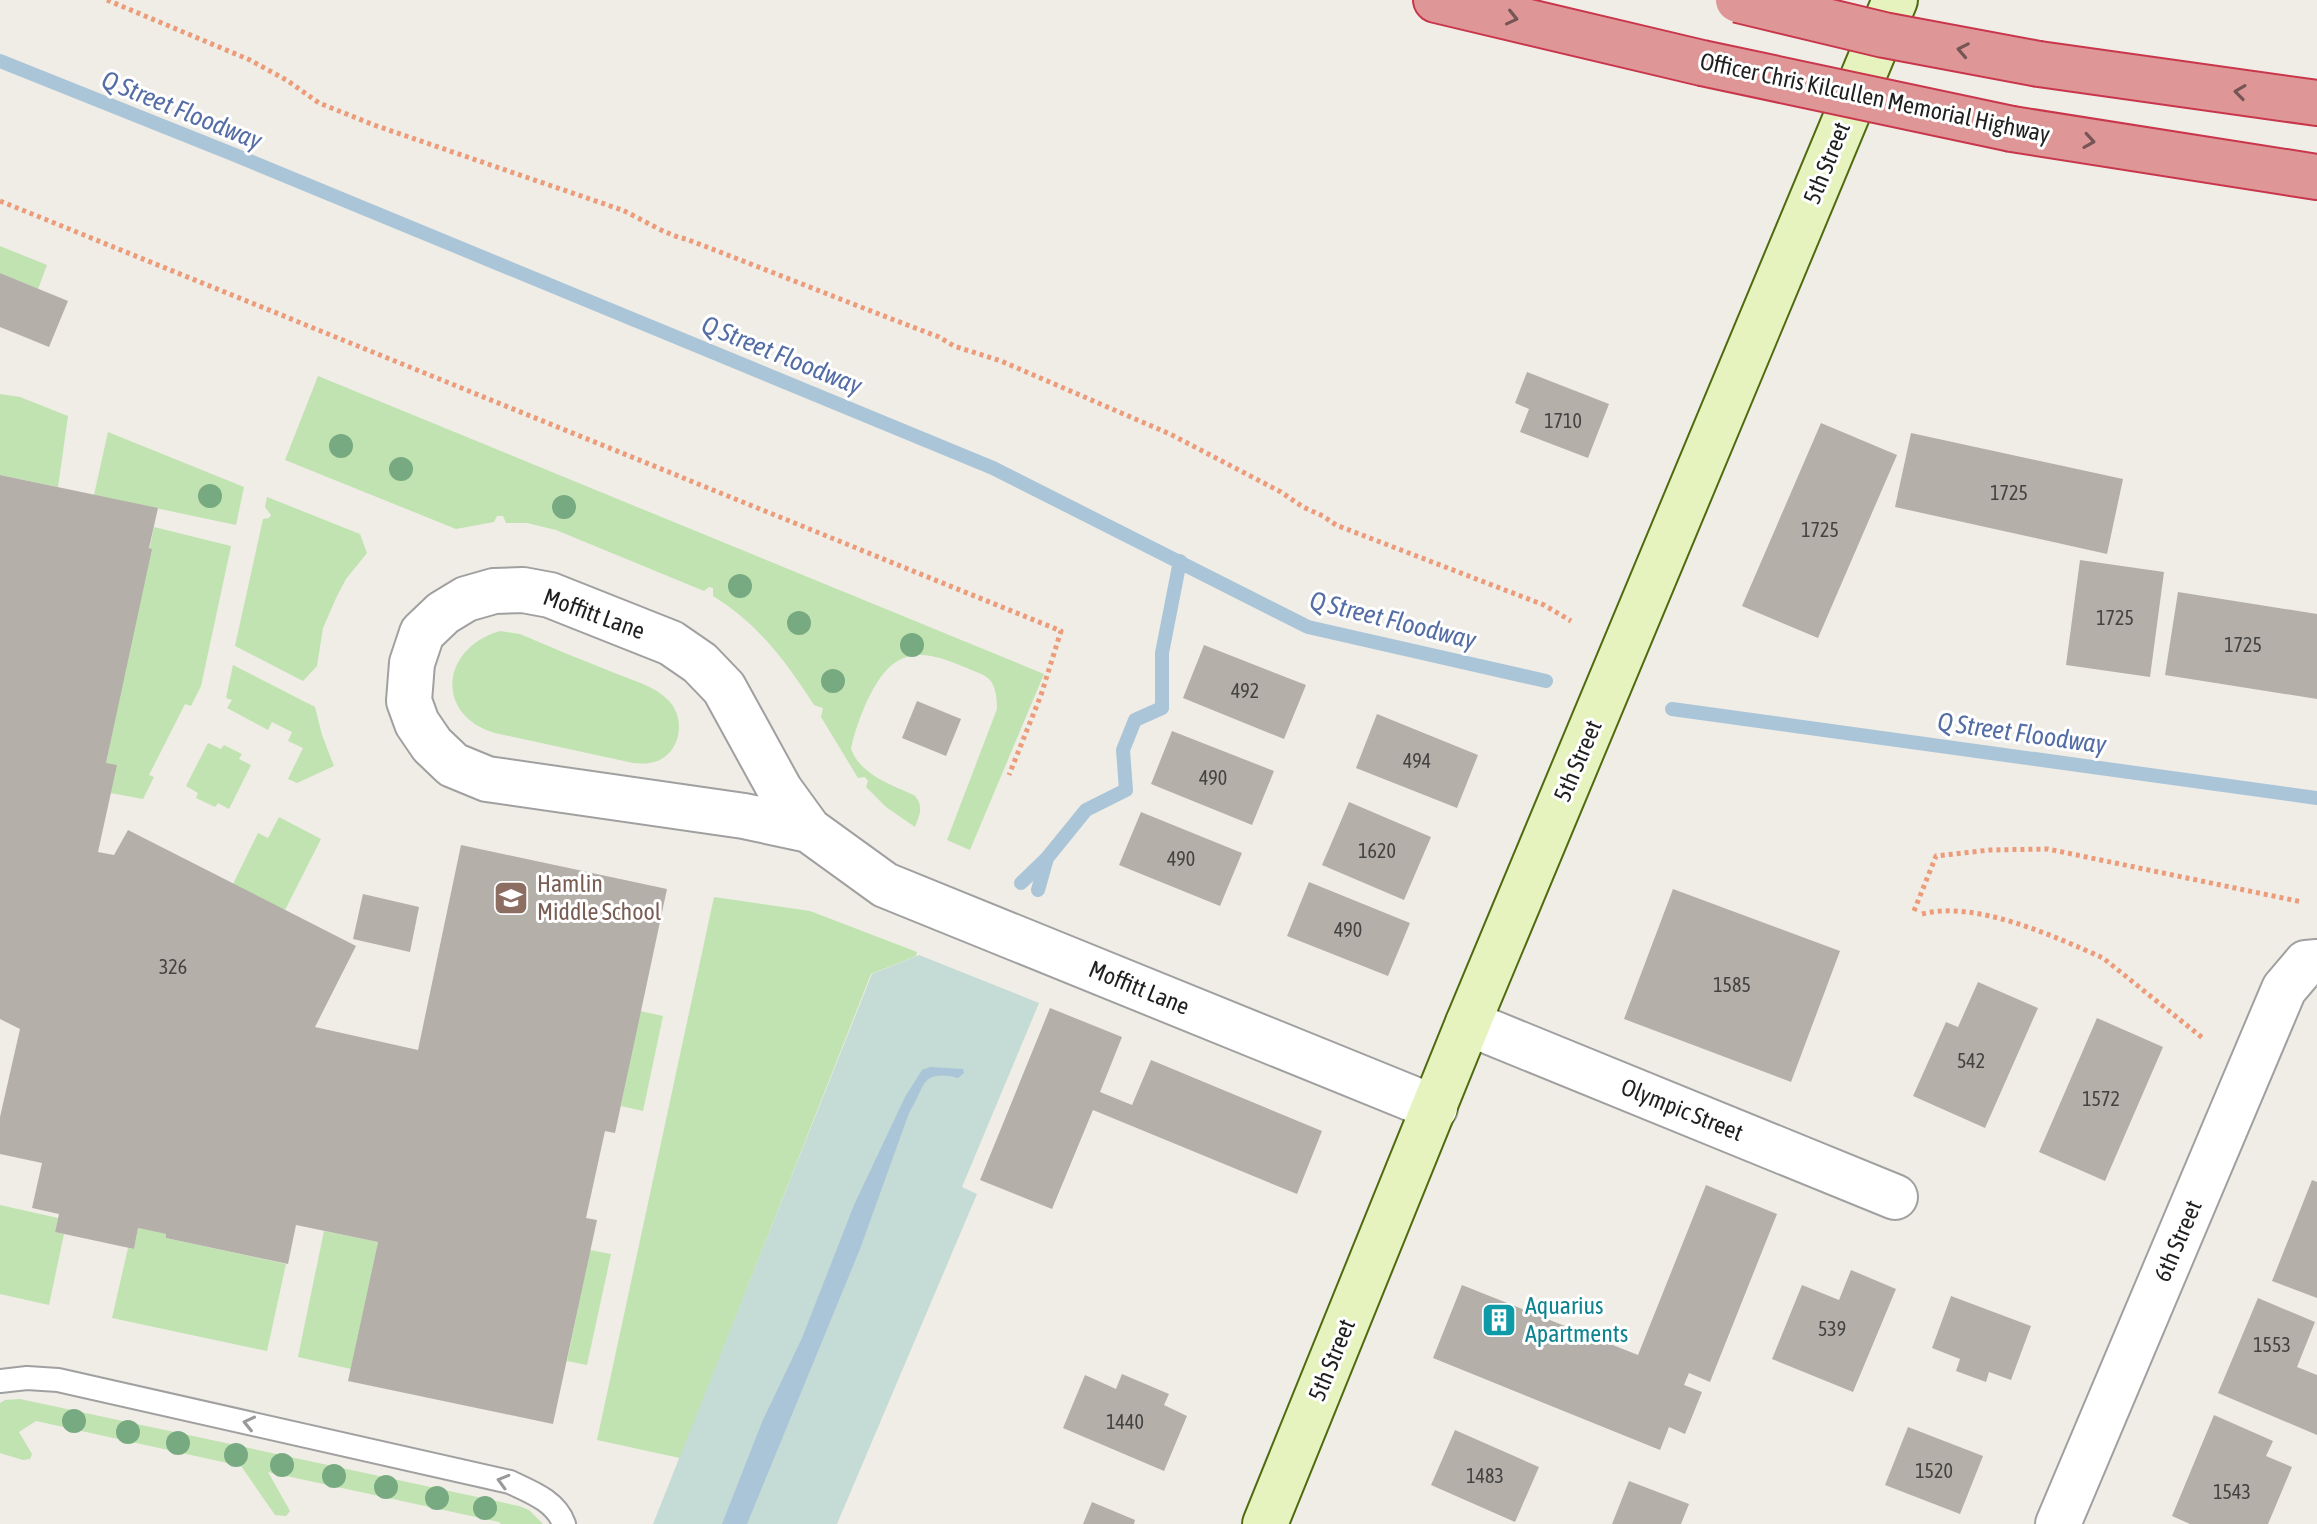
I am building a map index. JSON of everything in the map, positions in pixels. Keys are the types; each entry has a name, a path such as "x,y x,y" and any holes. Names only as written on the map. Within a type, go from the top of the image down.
{"highway":[{"name":"Officer Chris Kilcullen Memorial Highway","path":"1436,0 1702,63 2012,129 2317,177"},
{"path":"1738,0 1884,35 2039,64 2317,103"}],"main road":[{"name":"5th Street","path":"1265,1524 1468,1023 1895,0"}],"street":[{"name":"Moffitt Lane","path":"809,830 744,816 487,779 453,765 424,734 409,701 412,663 422,633 443,613 466,599 494,591 523,590 550,595 671,643 700,663 724,688 780,790 809,830 885,885 1435,1108"},
{"name":"6th Street","path":"2058,1524 2284,989 2312,962"},
{"name":"Olympic Street","path":"1468,1023 1895,1197"}],"lane":[{"path":"0,1381 27,1378 58,1380 510,1482 543,1498 561,1516 564,1524"}],"path":[{"path":"107,0 250,60 319,103 374,125 622,210 656,225 671,236 777,273 939,337 954,346 1001,361 1170,434 1281,492 1336,525 1544,605 1571,621"},
{"path":"0,201 1061,631 1041,695 1009,775"},
{"path":"1914,911 1936,856 1990,850 2048,849 2302,902"},
{"path":"1922,914 1941,909 1970,911 2041,932 2085,950 2103,958 2204,1039"}],"green space":[{"path":"0,246 47,265 38,289 0,273"},
{"path":"318,376 1044,674 970,850 947,840 997,709 995,689 987,677 940,658 914,655 888,668 867,701 851,749 869,772 914,795 920,807 915,827 886,807 866,787 868,781 865,777 858,778 821,717 823,708 814,705 793,673 757,631 713,596 713,588 704,591 556,530 527,523 506,523 503,516 497,516 494,522 456,529 285,460"},
{"path":"0,394 20,397 68,416 58,487 0,475"},
{"path":"108,432 244,487 236,525 94,495"},
{"path":"267,497 360,534 367,553 337,596 323,628 317,666 303,681 235,646 263,519 271,515 265,507"},
{"path":"154,527 231,546 201,686 191,706 185,704 149,775 154,777 143,799 111,793 106,763"},
{"path":"500,631 520,634 656,691 673,705 678,721 678,738 670,752 660,760 633,763 495,733 475,724 462,712 454,697 452,682 456,666 480,640"},
{"path":"233,665 315,707 334,766 297,783 288,779 303,748 288,741 292,732 272,722 268,730 227,708 232,700 226,698"},
{"path":"208,743 221,749 224,745 242,754 239,759 251,765 229,809 218,803 215,807 196,798 198,793 186,786"},
{"path":"279,817 321,839 285,910 233,884 258,833 268,838"},
{"path":"714,897 810,911 917,952 916,956 871,974 680,1458 597,1440"},
{"path":"640,1011 663,1016 643,1111 621,1106"},
{"path":"0,1205 58,1218 55,1232 64,1234 49,1305 0,1294"},
{"path":"138,1228 166,1234 166,1238 286,1264 267,1351 112,1318 128,1248 134,1249"},
{"path":"324,1231 378,1242 351,1369 298,1357"},
{"path":"590,1250 611,1254 587,1365 567,1361"},
{"path":"20,1399 519,1506 529,1510 543,1524 501,1524 268,1472 290,1511 286,1516 275,1515 241,1466 36,1421 19,1432 32,1454 30,1459 23,1460 0,1453 0,1403"}],"shaded area":[{"path":"919,955 1039,1003 962,1187 977,1194 837,1524 653,1524 872,974"},
{"path":"930,1067 963,1069 964,1073 958,1078 930,1078 922,1088 909,1113 860,1249 747,1524 722,1524 762,1422 802,1338 854,1205 905,1097 922,1070"}],"building":[{"path":"0,273 68,301 49,347 0,327"},
{"path":"1527,372 1609,404 1588,458 1520,432 1529,409 1515,403"},
{"path":"1821,423 1897,455 1818,638 1742,606"},
{"path":"1911,433 2123,479 2107,554 1895,507"},
{"path":"0,475 158,508 106,763 117,765 98,852 114,855 128,830 356,946 315,1027 418,1050 461,845 667,889 615,1133 605,1131 586,1218 597,1220 553,1424 348,1381 378,1242 296,1225 288,1264 166,1238 166,1234 138,1228 134,1249 55,1232 59,1214 32,1208 42,1163 0,1154 0,1117 20,1029 0,1019"},
{"path":"2080,560 2164,572 2150,677 2066,665"},
{"path":"2178,592 2317,614 2317,699 2165,675"},
{"path":"1204,645 1306,685 1284,739 1183,698"},
{"path":"917,701 961,719 946,756 902,738"},
{"path":"1377,714 1478,755 1457,808 1356,768"},
{"path":"1172,731 1274,771 1252,825 1151,784"},
{"path":"1349,802 1431,837 1404,900 1322,865"},
{"path":"1141,812 1242,853 1220,906 1119,865"},
{"path":"1309,882 1410,923 1388,976 1287,936"},
{"path":"1673,889 1840,951 1791,1082 1624,1019"},
{"path":"363,894 419,907 410,952 353,939"},
{"path":"1978,982 2038,1008 1985,1128 1913,1096 1946,1022 1958,1027"},
{"path":"1050,1008 1122,1037 1100,1092 1132,1105 1151,1060 1322,1131 1297,1194 1093,1110 1052,1209 980,1180"},
{"path":"2097,1018 2163,1047 2105,1181 2039,1152"},
{"path":"2312,1180 2317,1182 2317,1298 2272,1281"},
{"name":"Aquarius Apartments","path":"1706,1185 1777,1214 1710,1382 1689,1373 1684,1385 1702,1392 1685,1434 1669,1427 1660,1450 1433,1358 1462,1285 1638,1355"},
{"path":"1851,1270 1896,1289 1853,1392 1772,1359 1802,1285 1839,1300"},
{"path":"1951,1296 2031,1326 2011,1380 1989,1372 1986,1382 1956,1371 1960,1359 1932,1348"},
{"path":"2258,1298 2315,1322 2297,1367 2317,1375 2317,1435 2218,1393"},
{"path":"1122,1374 1169,1394 1164,1405 1187,1416 1164,1471 1063,1428 1085,1375 1116,1389"},
{"path":"2214,1415 2273,1441 2266,1456 2292,1467 2268,1524 2190,1524 2172,1516"},
{"path":"1908,1427 1983,1456 1960,1514 1885,1485"},
{"path":"1455,1430 1539,1467 1515,1522 1431,1485"},
{"path":"1629,1481 1689,1504 1681,1524 1612,1524"},
{"path":"1092,1502 1135,1520 1134,1524 1083,1524"}],"waterway":[{"name":"Q Street Floodway","path":"0,61 993,468 1308,627 1546,681"},
{"path":"1038,890 1047,858 1086,810 1126,790 1123,750 1135,720 1162,708 1162,653 1180,561"},
{"name":"Q Street Floodway","path":"1672,709 2317,798"},
{"path":"1021,883 1047,858"}],"place":[{"name":"Hamlin Middle School","path":"511,898"},
{"name":"Aquarius Apartments","path":"1499,1320"}]}
